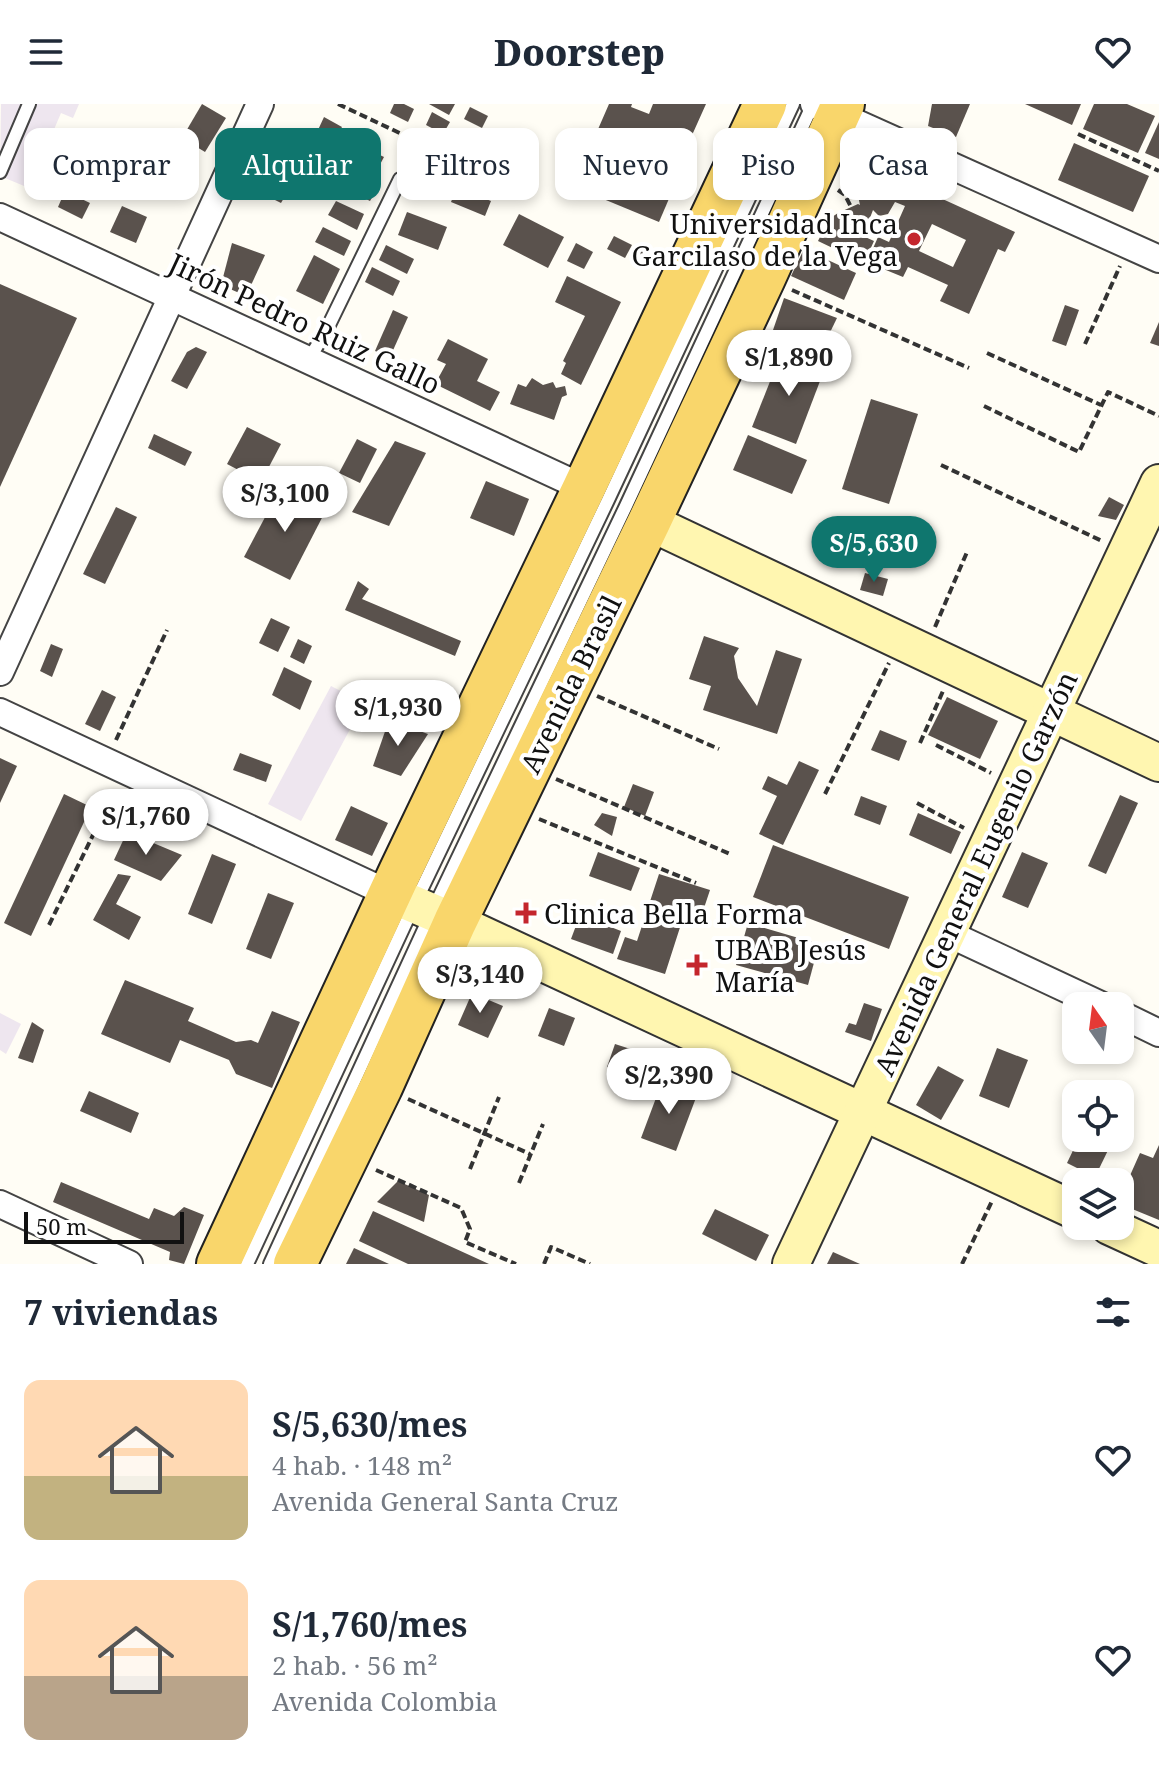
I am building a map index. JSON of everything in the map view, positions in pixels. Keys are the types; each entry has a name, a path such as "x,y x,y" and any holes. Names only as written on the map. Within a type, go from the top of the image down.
{"main road":[{"name":"Avenida Brasil","path":"295,1264 381,1087 423,908 584,488 765,104"},
{"name":"Avenida Brasil","path":"218,1264 423,908 510,808 764,278 827,107"}],"street":[{"path":"0,672 260,104"},
{"path":"827,107 1159,259"},
{"name":"Jirón Pedro Ruiz Gallo","path":"0,217 584,488"},
{"name":"Avenida General Eugenio Garzón","path":"791,1264 1159,483"},
{"path":"649,522 1159,763"},
{"path":"0,712 1062,1204"},
{"path":"947,933 1073,992"},
{"path":"1134,1021 1159,1033"},
{"path":"0,1204 129,1264"},
{"path":"1134,1238 1159,1249"}],"lane":[{"path":"0,172 29,104"},
{"name":"Avenida Brasil","path":"270,1264 423,908 608,500 793,104"},
{"name":"Avenida Brasil","path":"247,1264 827,107"},
{"path":"309,359 326,331 397,185"}],"path":[{"path":"338,104 397,132"},
{"path":"1078,134 1159,171"},
{"path":"1085,344 1129,246"},
{"path":"764,278 969,368"},
{"path":"987,353 1101,405"},
{"path":"984,406 1079,452 1108,392 1159,416"},
{"path":"941,465 1126,552"},
{"path":"825,794 926,653 967,552"},
{"path":"49,925 116,766 167,630"},
{"path":"920,743 926,653"},
{"path":"569,684 719,749"},
{"path":"936,745 1016,785"},
{"path":"529,768 730,854"},
{"path":"917,803 990,842"},
{"path":"510,808 696,883"},
{"path":"381,1087 530,1154"},
{"path":"470,1169 499,1097"},
{"path":"519,1183 543,1124"},
{"path":"347,1158 461,1208 470,1229 465,1242 516,1264"},
{"path":"962,1264 1003,1177"},
{"path":"544,1264 551,1247 590,1264"}],"shaded area":[{"path":"1,104 79,104 73,118 61,113 55,128 24,128 24,186 0,176"},
{"path":"331,686 364,703 301,821 268,804"},
{"path":"0,1013 21,1024 6,1054 0,1050"}],"building":[{"path":"202,104 226,118 220,128 215,128 215,136 205,152 199,148 199,128 188,128"},
{"path":"394,104 404,104 414,109 408,122 390,113"},
{"path":"429,104 455,104 449,115"},
{"path":"609,104 632,104 631,107 649,114 653,104 706,104 695,128 599,128"},
{"path":"932,104 970,104 957,135 957,128 928,126"},
{"path":"1025,104 1081,104 1072,125"},
{"path":"1094,104 1127,104 1155,116 1138,153 1083,129"},
{"path":"470,107 488,116 482,128 464,119"},
{"path":"432,112 450,122 446,128 426,125"},
{"path":"324,117 342,127 341,128 319,128"},
{"path":"1159,122 1159,159 1145,153"},
{"path":"1074,143 1149,176 1133,212 1058,180"},
{"path":"61,200 90,203 82,219 58,207"},
{"path":"452,200 491,201 485,216"},
{"path":"606,200 668,200 659,222"},
{"path":"859,200 945,200 1015,232 1005,252 998,249 969,314 940,301 948,285 908,267 903,277 881,268 885,259 871,253 878,237 889,242 905,206 895,202 888,214 879,216 873,210 863,236 874,241 864,263 818,241 829,219 860,205","holes":["932,224 966,240 953,267 919,251"]},
{"path":"336,201 364,214 357,230 328,215"},
{"path":"122,206 147,217 136,243 110,232"},
{"path":"407,212 447,227 438,250 398,235"},
{"path":"519,214 564,237 548,268 503,245"},
{"path":"323,227 351,241 344,256 315,242"},
{"path":"614,236 632,245 625,258 607,249"},
{"path":"232,243 265,255 246,296 221,285"},
{"path":"576,243 593,252 584,269 567,261"},
{"path":"386,245 414,259 407,274 379,260"},
{"path":"642,246 660,256 653,268 636,259"},
{"path":"804,249 856,273 844,300 791,276"},
{"path":"314,255 340,269 323,304 296,291"},
{"path":"372,267 400,281 393,296 365,282"},
{"path":"567,276 621,302 581,385 561,374 566,363 563,361 585,316 555,302"},
{"path":"0,284 77,318 0,487"},
{"path":"784,298 837,318 820,353 772,333"},
{"path":"1065,305 1079,310 1066,346 1052,341"},
{"path":"393,310 408,317 390,357 375,351"},
{"path":"1159,322 1159,346 1150,343"},
{"path":"448,339 488,359 477,381 500,392 490,411 435,384 446,364 437,360"},
{"path":"196,347 207,352 187,389 171,381 187,352"},
{"path":"782,351 825,368 796,444 752,427"},
{"path":"532,378 543,385 553,382 556,388 565,386 567,395 562,397 554,420 510,404 518,384 526,387"},
{"path":"871,399 918,414 889,504 842,489"},
{"path":"247,427 281,444 261,482 227,464"},
{"path":"154,434 192,452 185,466 148,448"},
{"path":"748,435 807,460 792,494 733,470"},
{"path":"357,439 377,449 360,483 339,473"},
{"path":"395,441 426,453 389,526 352,512"},
{"path":"486,481 529,499 514,536 470,518"},
{"path":"281,487 326,510 290,580 244,557"},
{"path":"1109,497 1124,505 1116,520 1098,516"},
{"path":"116,507 137,517 105,584 83,574"},
{"path":"865,573 888,579 883,596 860,590"},
{"path":"358,581 369,589 362,599 461,641 455,656 345,610"},
{"path":"271,618 290,627 278,652 259,643"},
{"path":"704,636 739,648 734,656 738,678 757,706 776,650 802,659 777,734 703,710 711,686 689,679"},
{"path":"298,639 312,646 304,664 290,657"},
{"path":"51,644 63,649 52,677 40,671"},
{"path":"284,667 312,681 300,710 272,695"},
{"path":"102,690 116,697 100,731 85,724"},
{"path":"947,697 998,721 980,759 928,735"},
{"path":"389,720 428,734 401,776 373,766"},
{"path":"880,730 907,741 899,761 871,750"},
{"path":"240,753 272,765 266,782 233,770"},
{"path":"0,758 17,766 0,803"},
{"path":"799,761 819,770 783,845 759,834 777,796 762,789 768,776 787,785"},
{"path":"633,784 654,792 645,816 624,807"},
{"path":"64,794 91,807 31,936 4,923"},
{"path":"1120,795 1138,803 1106,874 1088,866"},
{"path":"861,796 887,806 880,825 854,815"},
{"path":"351,806 388,823 372,856 335,840"},
{"path":"602,813 617,817 612,836 594,825"},
{"path":"918,813 961,832 951,854 909,835"},
{"path":"127,832 182,855 161,881 114,860"},
{"path":"773,845 909,897 889,949 753,897"},
{"path":"598,852 640,868 631,891 589,876"},
{"path":"1022,852 1048,863 1028,908 1002,897"},
{"path":"212,854 236,864 212,924 188,914"},
{"path":"118,874 131,876 116,904 141,917 129,940 93,920"},
{"path":"659,874 710,890 700,920 684,915 665,974 617,959 625,937 637,941"},
{"path":"268,893 294,903 271,959 246,949"},
{"path":"580,915 621,931 613,954 571,939"},
{"path":"748,923 819,944 808,985 736,965"},
{"path":"125,980 194,1008 188,1021 236,1042 251,1040 258,1043 272,1011 300,1022 272,1088 236,1074 229,1060 180,1040 170,1063 101,1034"},
{"path":"472,993 503,1006 488,1038 458,1025"},
{"path":"864,1003 882,1009 871,1041 845,1032 849,1023 856,1025"},
{"path":"549,1008 575,1018 564,1046 538,1036"},
{"path":"32,1022 44,1030 33,1063 18,1058"},
{"path":"615,1044 649,1055 641,1079 607,1067"},
{"path":"997,1048 1028,1060 1009,1108 979,1096"},
{"path":"938,1066 964,1080 941,1120 916,1105"},
{"path":"662,1082 697,1095 676,1151 641,1138"},
{"path":"89,1091 139,1113 131,1133 80,1111"},
{"path":"1159,1145 1159,1220 1134,1210 1133,1168 1140,1153 1153,1158"},
{"path":"1072,1152 1107,1152 1099,1168 1077,1168 1067,1163"},
{"path":"398,1181 429,1195 424,1222 377,1202"},
{"path":"61,1182 149,1219 154,1208 174,1216 184,1207 204,1215 184,1264 169,1260 170,1252 53,1202"},
{"path":"715,1209 769,1235 756,1261 702,1234"},
{"path":"373,1211 489,1264 408,1264 359,1241"},
{"path":"354,1248 389,1264 346,1264"},
{"path":"833,1252 860,1264 827,1264"}],"place":[{"name":"Universidad Inca Garcilaso de la Vega","path":"914,239"},
{"name":"Clinica Bella Forma","path":"526,913"},
{"name":"UBAB Jesús María","path":"697,965"}]}
